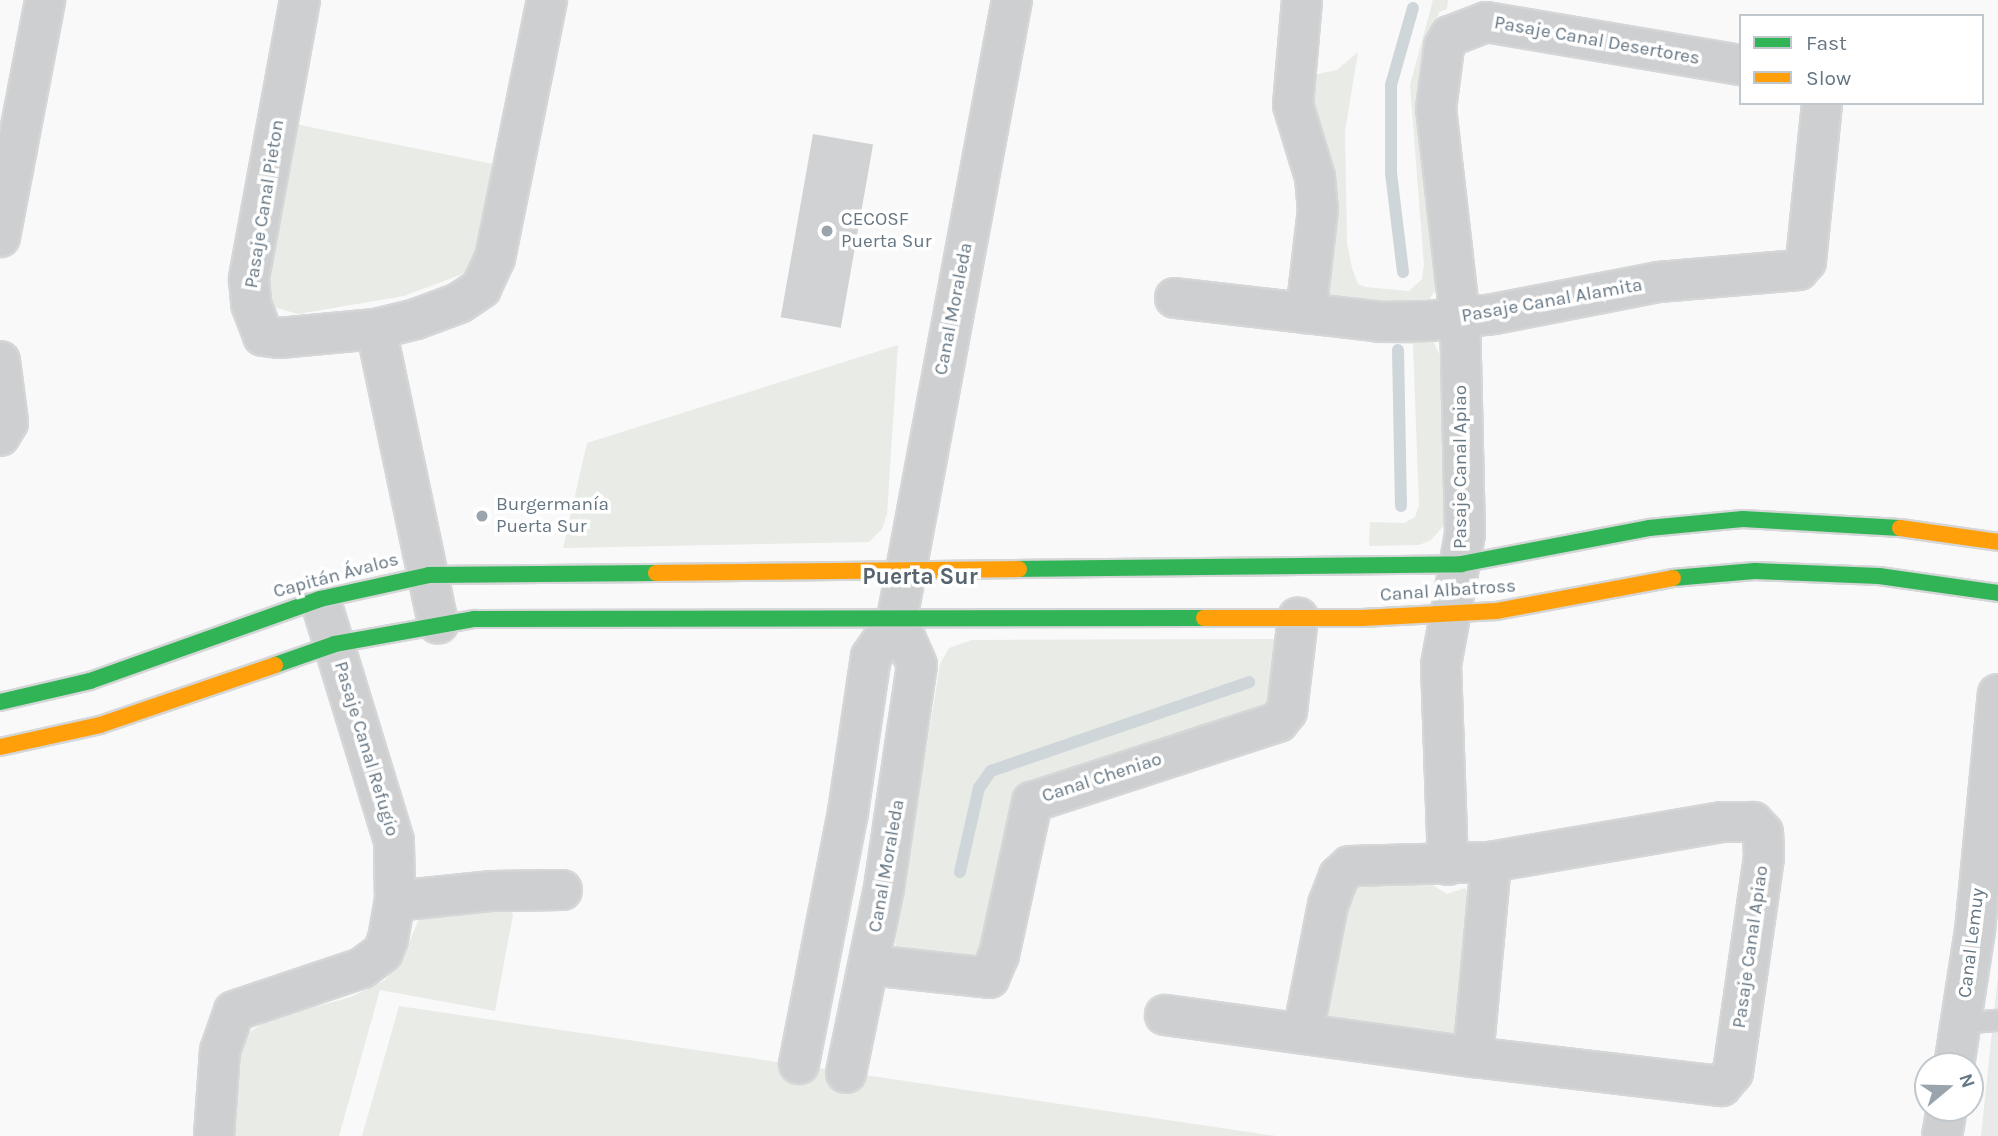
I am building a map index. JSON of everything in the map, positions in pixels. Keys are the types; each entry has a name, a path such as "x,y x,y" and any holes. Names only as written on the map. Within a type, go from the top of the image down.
{"street":[{"path":"0,237 4,188 45,0"},
{"name":"Pasaje Canal Pieton","path":"300,0 249,279 251,304 263,336 287,339 376,329 447,309 470,297 488,278 547,0"},
{"name":"Canal Moraleda","path":"799,1064 846,825 871,657 897,619 1012,0"},
{"path":"1303,0 1293,105 1315,177 1318,209 1306,313"},
{"name":"Pasaje Canal Desertores","path":"1460,319 1436,109 1444,47 1450,36 1486,22 1739,65"},
{"name":"Pasaje Canal Alamita","path":"1175,298 1382,321 1460,319 1658,282 1803,268 1822,105"},
{"name":"Pasaje Canal Apiao","path":"1448,865 1441,665 1461,564 1465,522 1460,319"},
{"path":"376,329 438,624"},
{"path":"0,361 8,422 0,436"},
{"name":"Canal Albatross","path":"906,568 1461,564 1649,528 1743,519 1878,525 1998,542"},
{"name":"Capitán Ávalos","path":"0,702 90,681 320,598 429,575 906,568"},
{"name":"Canal Albatross","path":"897,619 1298,618 1450,614 1528,606 1640,582 1725,572 1852,574 1998,593"},
{"name":"Pasaje Canal Refugio","path":"214,1136 220,1051 234,1011 373,962 388,939 395,901 392,830 320,598"},
{"path":"0,747 100,724 335,644 438,624 538,617 897,619"},
{"name":"Canal Cheniao","path":"870,965 989,978 999,955 1032,802 1278,722 1287,711 1298,618"},
{"name":"Canal Moraleda","path":"846,1073 870,965 917,665 897,619"},
{"name":"Canal Lemuy","path":"1962,1052 1980,1021 1998,694"},
{"name":"Pasaje Canal Apiao","path":"1165,1015 1472,1057 1727,1084 1733,1072 1764,841 1753,822 1723,822 1491,862 1448,865 1357,864 1339,876 1317,949 1303,1033"},
{"path":"1472,1057 1491,862"},
{"path":"395,901 492,891 562,890"}],"shaded area":[{"path":"1433,0 1448,0 1447,9 1439,12 1430,46 1436,289 1425,306 1327,301 1308,76 1337,70 1358,52 1345,131 1347,244 1352,268 1358,284 1365,287 1409,291 1422,279 1424,265 1410,85"},
{"path":"290,123 503,166 473,270 404,296 298,314 273,307 261,283"},
{"path":"1372,332 1424,334 1434,343 1442,360 1447,522 1431,540 1419,545 1369,546 1370,522 1404,523 1415,517 1419,505 1413,344 1372,343"},
{"path":"898,345 887,514 882,529 869,542 563,548 587,443"},
{"path":"1280,639 1282,702 1045,784 982,964 900,952 895,944 940,664 949,648 972,640"},
{"path":"1423,879 1447,894 1465,888 1474,900 1459,1033 1452,1038 1334,1029 1320,1015 1349,884"},
{"path":"510,902 513,915 495,1011 380,990 339,1136 225,1136 235,1046 248,1033 270,1019 351,997 385,980 402,959 420,917"},
{"path":"1998,975 1998,1136 1981,1136"},
{"path":"399,1006 1276,1136 362,1136"}],"building":[{"name":"CECOSF Puerta Sur","path":"813,134 873,145 841,328 781,317"}],"waterway":[{"path":"1403,272 1391,173 1391,85 1413,8"},
{"path":"1398,350 1401,506"},
{"path":"960,872 979,788 991,771 1249,682"}],"traffic: fast":[{"path":"1019,569 1461,564 1649,528 1743,519 1900,528"},
{"path":"1673,578 1755,571 1879,576 1998,593"},
{"path":"0,702 90,681 320,599 429,575 656,573"},
{"path":"275,665 335,644 474,619 1204,618"}],"traffic: slow":[{"path":"1900,528 1998,542"},
{"path":"656,573 1019,569"},
{"path":"1204,618 1362,618 1497,611 1673,578"},
{"path":"0,747 100,725 275,665"}],"place":[{"name":"CECOSF Puerta Sur","path":"827,231"},
{"name":"Burgermanía Puerta Sur","path":"482,516"}],"district":[{"name":"Puerta Sur","path":"920,577"}]}
